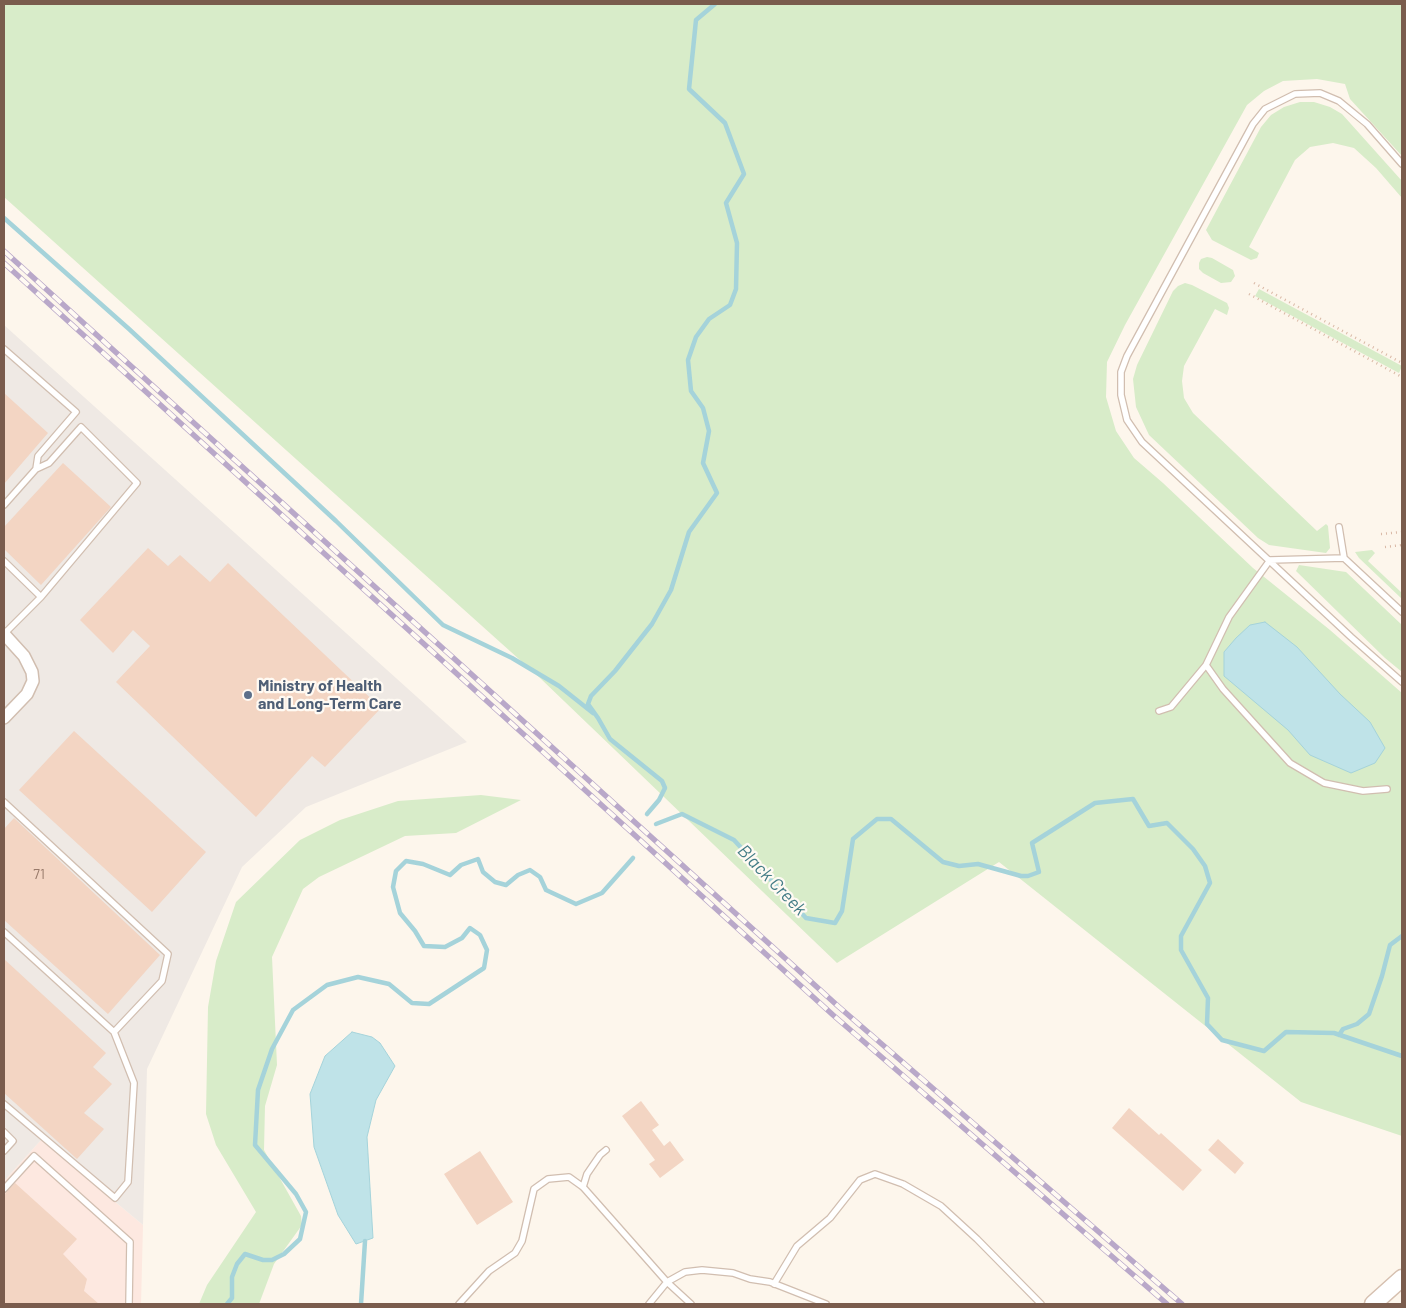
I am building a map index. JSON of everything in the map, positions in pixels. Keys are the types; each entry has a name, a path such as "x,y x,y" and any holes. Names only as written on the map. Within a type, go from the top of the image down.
{"main road":[{"path":"1372,1304 1402,1278"}],"street":[{"path":"4,634 24,656 32,672 33,681 27,694 4,718"}],"lane":[{"path":"1402,164 1367,124 1339,101 1320,93 1295,94 1265,109 1253,124 1127,356 1121,372 1121,395 1127,420 1142,442 1351,637 1402,682"},
{"path":"4,349 76,412 38,456 36,469"},
{"path":"4,506 36,469 49,463 81,427 137,483 41,597 4,634"},
{"path":"1339,527 1344,558 1402,612"},
{"path":"1270,560 1344,558"},
{"path":"1159,711 1171,708 1206,665 1229,617 1270,560"},
{"path":"4,561 41,597"},
{"path":"1206,665 1223,689 1290,763 1324,783 1363,791 1386,789"},
{"path":"4,802 168,954 162,982 114,1032"},
{"path":"4,932 114,1032 134,1083 128,1182 115,1198 4,1104"},
{"path":"4,1132 13,1140 4,1151"},
{"path":"583,1187 587,1174 600,1155 606,1150"},
{"path":"4,1189 34,1156 130,1242 129,1304"},
{"path":"774,1284 797,1246 830,1218 860,1180 875,1174 903,1184 941,1206 977,1239 1041,1304"},
{"path":"459,1304 489,1271 515,1253 522,1241 534,1190 548,1179 569,1177 583,1187 667,1282 691,1304"},
{"path":"649,1304 667,1282 685,1272 702,1270 733,1272 774,1284 826,1304"}],"path":[{"path":"1254,282 1402,362"},
{"path":"1249,294 1402,377"},
{"path":"1381,534 1402,532"},
{"path":"1385,547 1402,545"}],"shaded area":[{"path":"4,325 467,742 306,807 242,867 147,1069 143,1225 41,1140 4,1181"},
{"path":"41,1140 143,1225 141,1304 4,1304 4,1181"}],"green space":[{"path":"4,4 1402,4 1402,156 1350,99 1345,84 1317,79 1283,81 1264,91 1247,105 1125,325 1107,362 1106,397 1116,431 1134,458 1253,568 1330,630 1402,693 1402,1136 1301,1102 999,862 837,963 540,678 4,197"},
{"path":"1300,102 1314,102 1330,107 1342,114 1402,181 1402,198 1376,168 1354,148 1333,143 1310,147 1295,160 1249,247 1259,253 1257,258 1251,260 1212,240 1206,230 1261,127 1271,115 1284,107"},
{"path":"1207,257 1233,270 1235,276 1231,282 1221,283 1199,269 1201,259"},
{"path":"1185,283 1227,303 1229,308 1227,315 1215,309 1184,366 1182,381 1184,398 1193,413 1317,531 1326,524 1328,526 1330,548 1326,553 1269,545 1258,538 1149,435 1136,407 1133,379 1137,365 1173,291"},
{"path":"1259,289 1402,366 1399,373 1255,296"},
{"path":"1372,550 1375,553 1368,561 1402,593 1402,599 1355,552"},
{"path":"1299,565 1346,572 1402,625 1402,672 1385,658 1296,571"},
{"path":"481,795 521,800 456,833 405,836 319,877 303,889 272,957 277,1065 265,1106 264,1150 301,1216 302,1225 274,1264 259,1304 199,1304 207,1285 256,1212 216,1145 206,1114 208,1007 216,961 236,902 300,840 340,820 398,801"}],"water":[{"path":"1265,622 1297,647 1340,694 1370,722 1385,748 1375,763 1351,773 1310,755 1288,730 1224,676 1224,652 1250,625"},
{"path":"352,1032 372,1037 380,1043 395,1066 376,1100 367,1137 373,1238 356,1244 338,1215 314,1147 310,1094 325,1056"}],"building":[{"path":"4,393 48,433 4,484"},
{"path":"63,463 111,507 41,585 4,549 4,527"},
{"name":"Ministry of Health and Long-Term Care","path":"148,548 168,566 180,555 210,582 228,563 381,708 325,767 312,756 256,817 116,682 150,646 133,630 113,653 80,620"},
{"path":"74,731 206,852 152,912 19,790"},
{"path":"14,818 160,955 108,1014 4,920 4,829"},
{"path":"4,959 106,1053 93,1067 112,1084 84,1113 104,1129 77,1159 4,1093"},
{"path":"641,1101 659,1125 652,1130 664,1146 670,1141 684,1160 660,1178 649,1164 655,1160 622,1116"},
{"path":"1129,1108 1159,1135 1161,1133 1202,1170 1183,1191 1112,1128"},
{"path":"1218,1139 1244,1163 1235,1174 1208,1150"},
{"path":"480,1151 513,1202 477,1225 444,1174"},
{"path":"15,1183 77,1239 63,1254 87,1279 84,1291 99,1304 4,1304 4,1195"}],"waterway":[{"path":"647,814 659,800 665,788 662,781 610,739 588,704 591,696 615,671 652,624 671,590 689,532 717,493 703,463 709,431 703,408 691,391 688,360 696,337 709,319 730,305 736,289 737,243 726,203 744,174 725,123 689,89 696,20 715,4"},
{"path":"4,218 129,329 336,521 443,625 512,658 559,686 593,713"},
{"name":"Black Creek","path":"656,824 682,814 734,840 806,918 835,923 842,911 853,839 877,819 891,819 943,862 959,866 978,864 1021,876 1028,876 1039,872 1032,843 1095,803 1133,799 1149,826 1167,823 1193,849 1205,866 1210,883 1181,936 1181,950 1208,998 1207,1024 1222,1040 1264,1051 1286,1032 1334,1033 1402,1056"},
{"name":"Black Creek","path":"227,1304 232,1298 232,1277 237,1264 245,1254 263,1260 272,1260 284,1254 300,1239 306,1212 296,1194 255,1145 258,1090 272,1049 293,1010 327,985 358,977 389,984 412,1003 429,1004 484,968 487,950 480,935 470,928 462,938 445,947 424,946 415,931 400,913 393,887 396,871 406,861 423,864 450,875 461,865 478,859 483,872 495,882 506,885 518,875 530,870 540,877 546,890 576,904 602,893 633,858"},
{"name":"Black Creek","path":"1339,1035 1343,1029 1357,1024 1369,1014 1390,945 1402,936"},
{"path":"361,1304 365,1241"}],"railway":[{"path":"4,251 839,1007 1182,1304"},
{"path":"4,263 833,1015 1167,1304"}],"place":[{"name":"Ministry of Health and Long-Term Care","path":"248,695"}]}
